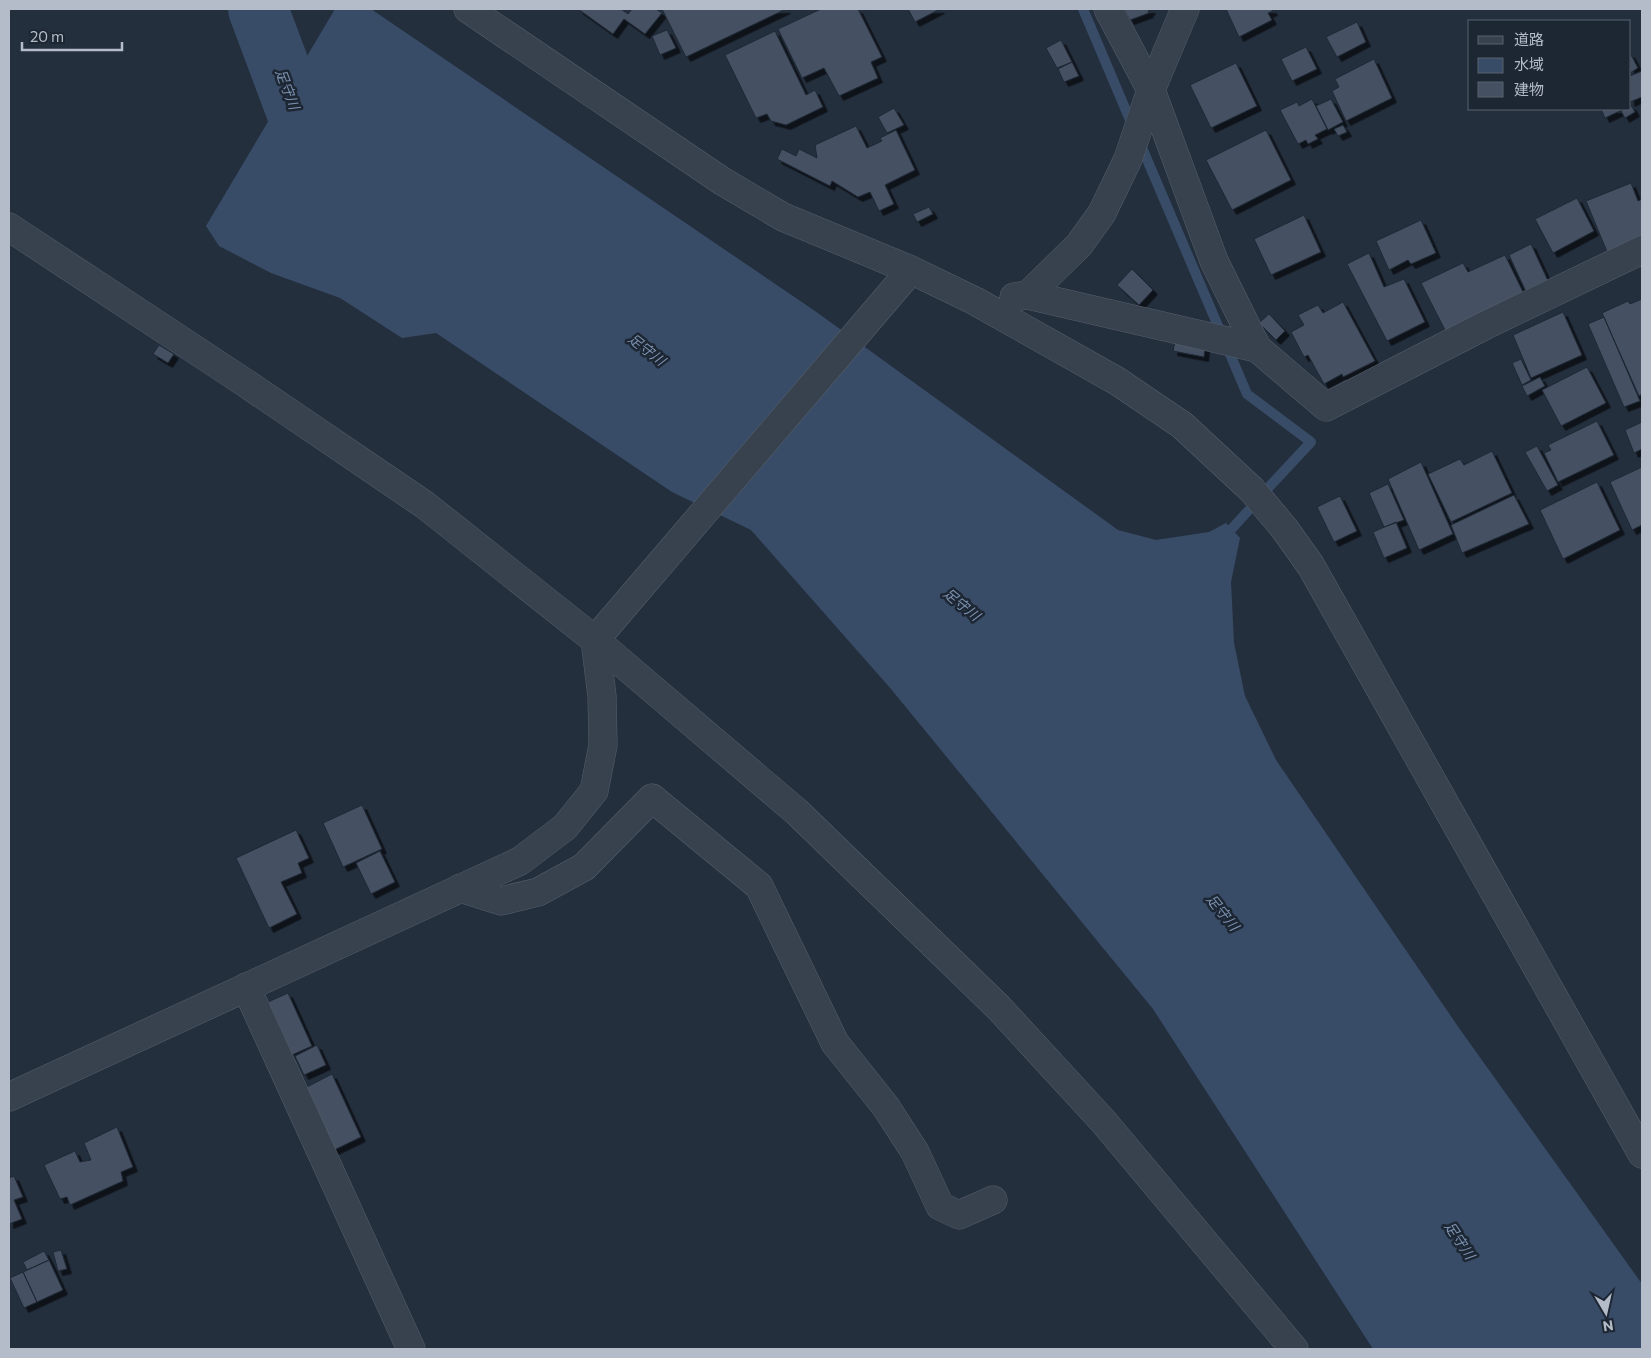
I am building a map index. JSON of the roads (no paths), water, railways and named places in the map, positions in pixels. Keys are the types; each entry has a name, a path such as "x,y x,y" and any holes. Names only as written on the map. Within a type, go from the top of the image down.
{"street":[{"path":"468,9 722,181 784,217 905,278 975,302 1117,381 1182,426 1252,490 1284,528 1310,566 1642,1154"},
{"path":"1108,9 1149,97 1214,261 1236,343"},
{"path":"1028,295 1079,245 1102,213 1128,159 1149,97 1185,9"},
{"path":"9,227 244,382 424,505 599,635 797,812 999,1008 1103,1121 1294,1349"},
{"path":"975,302 1028,295 1236,343 1326,406 1486,325 1642,250"},
{"path":"9,1097 520,861 564,827 594,791 603,745 599,635 905,278"},
{"path":"460,888 501,900 538,892 584,867 652,798 758,886 835,1043 886,1107 915,1152 940,1206 959,1215 993,1200"},
{"path":"246,987 411,1349"}],"water":[{"path":"335,9 371,9 815,311 1118,530 1156,540 1209,532 1226,523 1240,538 1231,582 1234,643 1245,696 1276,760 1459,1028 1642,1284 1642,1349 1373,1349 1153,1009 891,689 751,530 672,492 436,333 402,338 340,298 271,273 219,246 206,226"}],"waterway":[{"name":"足守川","path":"258,9 301,124 339,149"},
{"path":"1083,9 1133,127"},
{"path":"1140,143 1247,394 1311,442 1268,488"},
{"path":"1221,537 1227,534 1248,511"}]}
